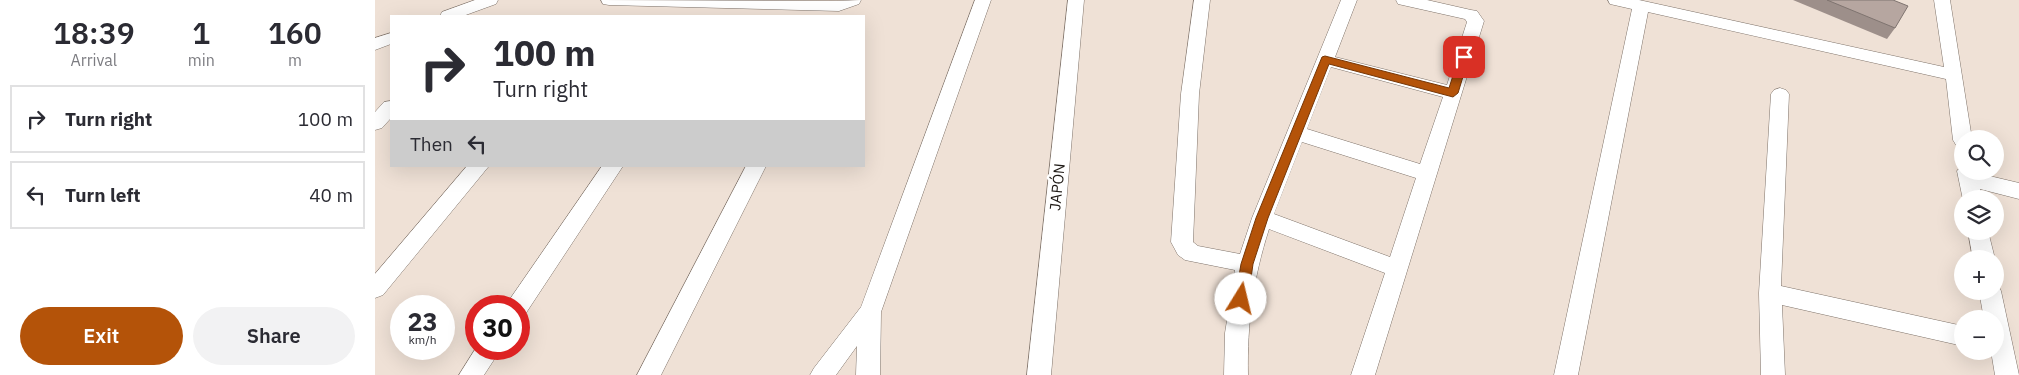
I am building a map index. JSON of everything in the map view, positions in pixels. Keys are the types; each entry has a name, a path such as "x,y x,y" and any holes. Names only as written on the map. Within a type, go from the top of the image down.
{"street":[{"path":"451,15 491,0"},
{"path":"481,15 496,0"},
{"path":"609,0 720,10 746,2 842,8"},
{"path":"607,15 619,0"},
{"path":"822,375 870,312 983,0"},
{"name":"JAPÓN","path":"1039,375 1076,0"},
{"path":"1201,0 1190,94 1182,242 1185,249 1197,255 1247,264"},
{"path":"1236,375 1236,333 1247,264 1262,218 1349,0"},
{"path":"1363,375 1476,21 1471,16 1404,0"},
{"path":"1616,0 1954,75"},
{"path":"1942,0 1962,130"},
{"path":"1566,375 1641,6"},
{"path":"375,44 390,38"},
{"path":"1325,60 1453,93"},
{"path":"1773,375 1770,293 1780,94"},
{"path":"375,123 390,108"},
{"path":"1296,133 1428,174"},
{"path":"375,289 478,167"},
{"path":"525,295 612,167"},
{"path":"649,375 755,167"},
{"path":"1985,180 2019,191"},
{"path":"1262,218 1398,269"},
{"path":"1770,293 1954,334"},
{"path":"868,375 870,312"},
{"path":"2004,359 2010,374"},
{"path":"471,375 481,360"}],"building":[{"path":"1827,0 1893,0 1908,6 1895,28"}],"route":[{"path":"1241,299 1247,264 1262,218 1325,60 1453,93 1464,57"}]}
